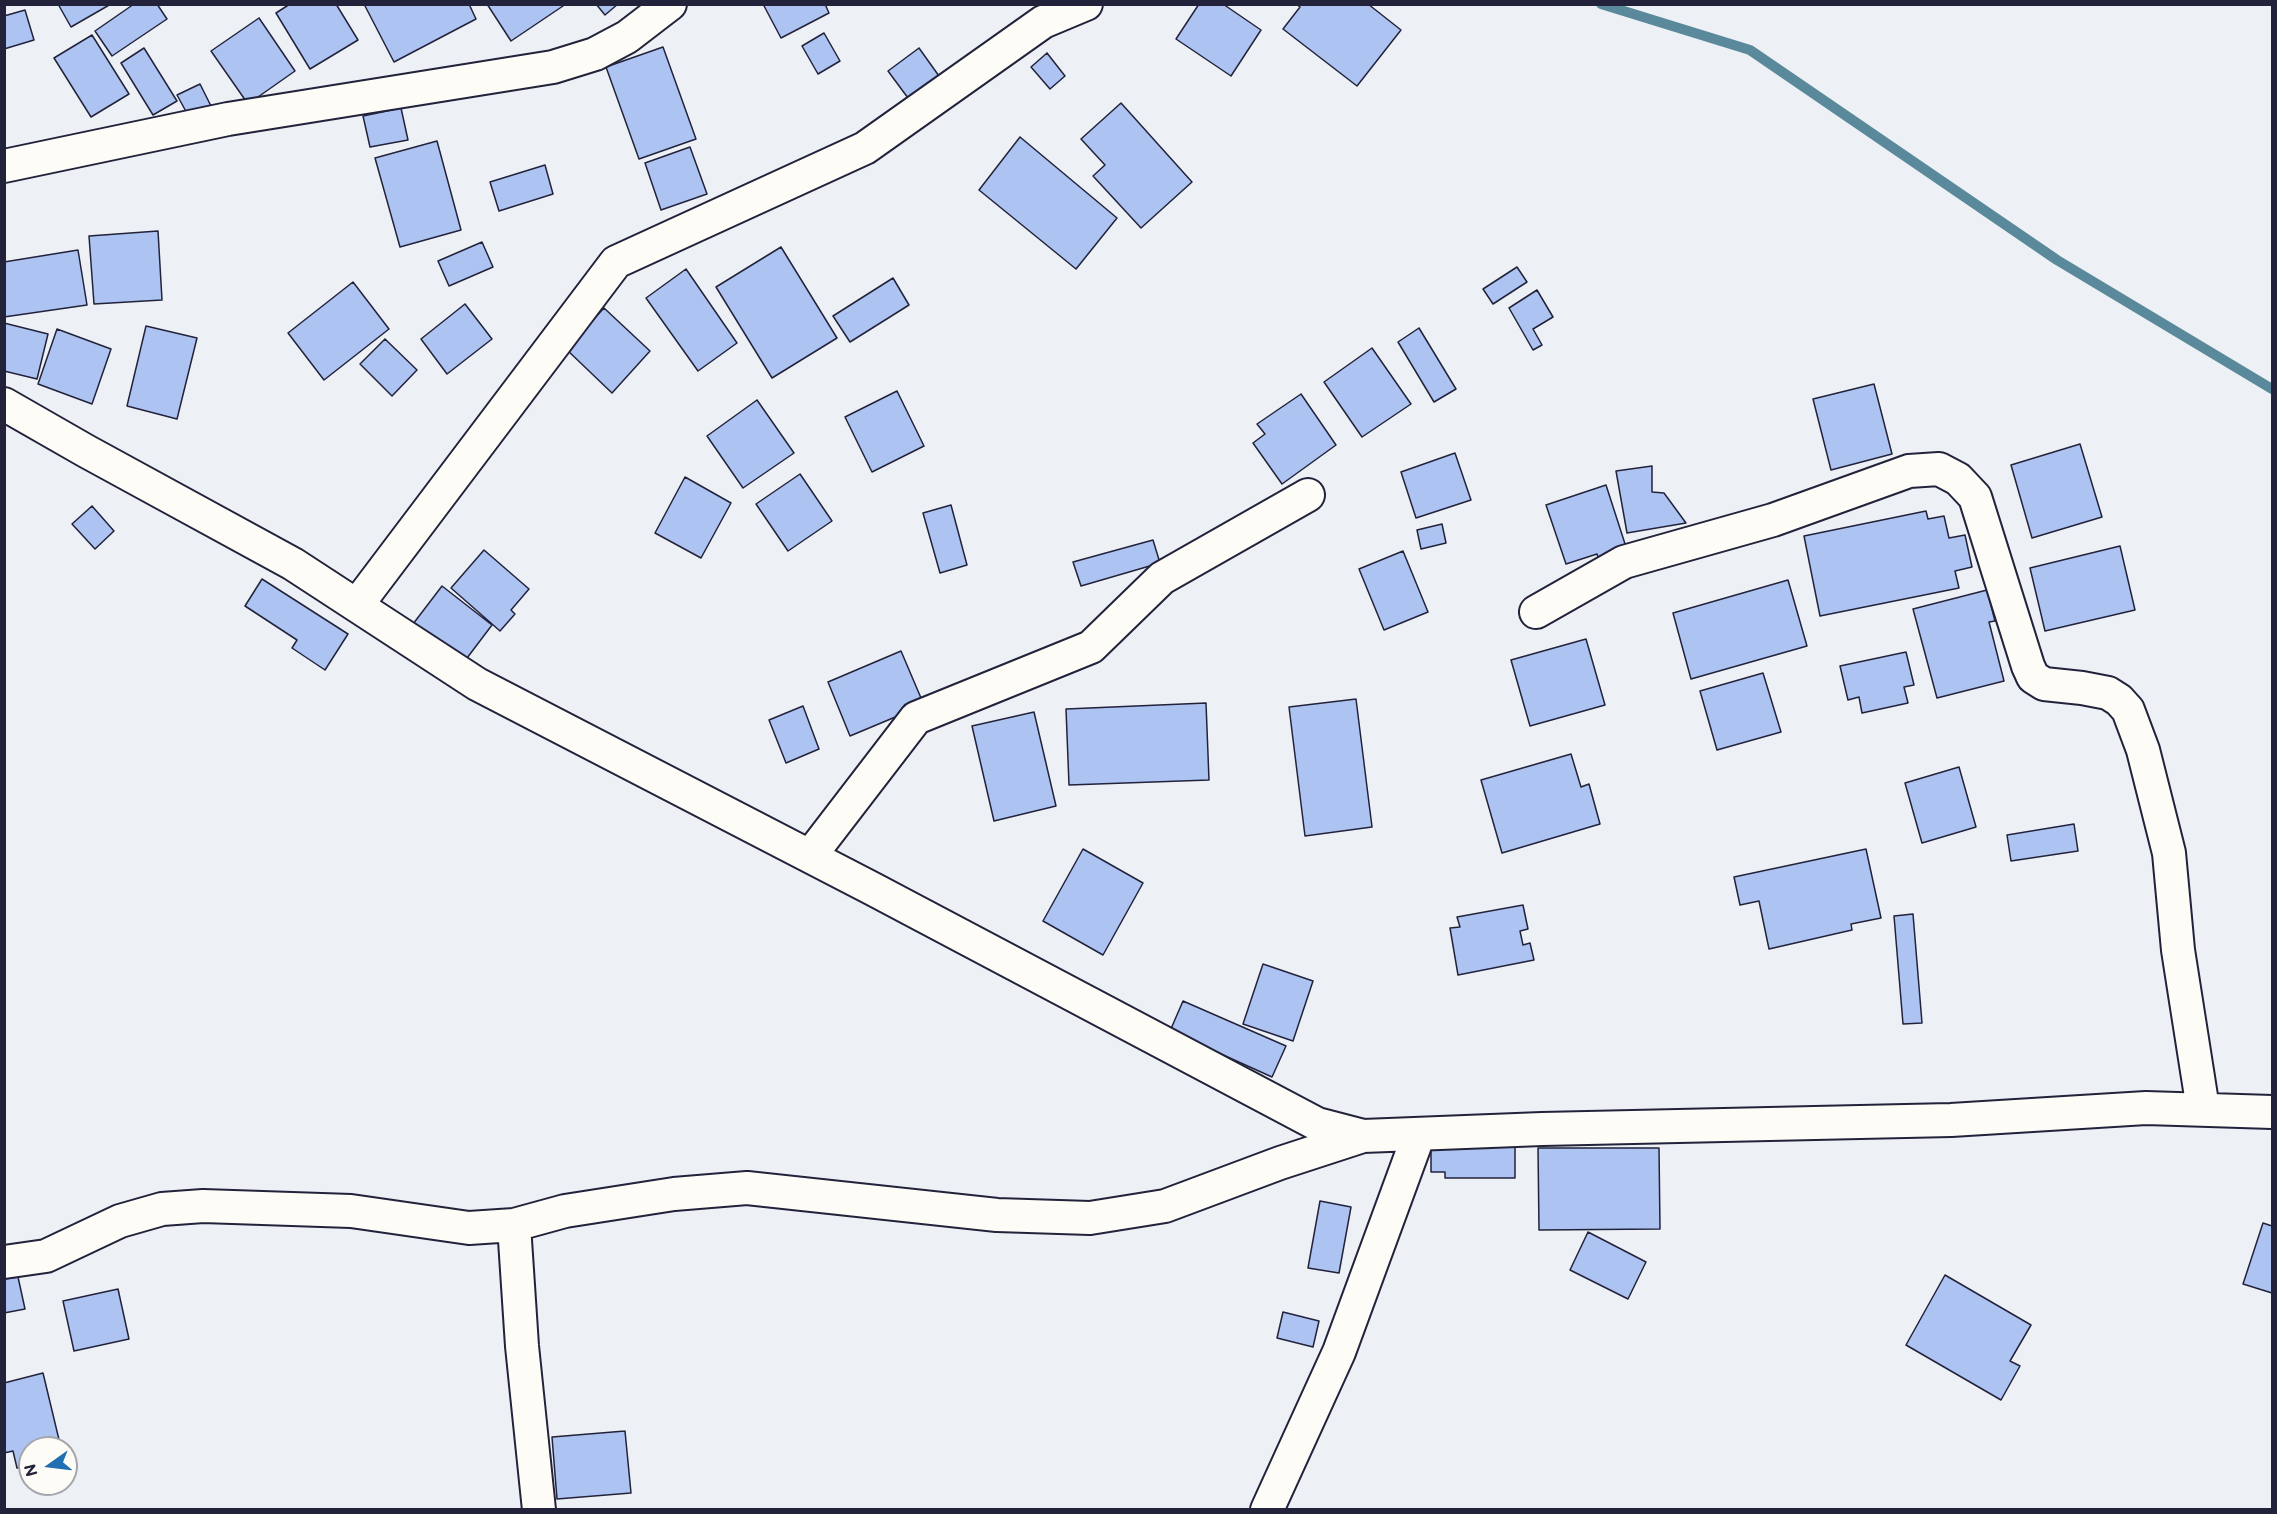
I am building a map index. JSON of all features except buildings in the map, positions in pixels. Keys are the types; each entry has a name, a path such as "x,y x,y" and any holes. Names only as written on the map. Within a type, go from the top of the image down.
{"street":[{"path":"4,166 228,119 553,67 595,54 616,43 670,4"},
{"path":"357,605 616,262 865,148 1043,22 1086,4"},
{"path":"4,404 86,452 293,564 477,684 810,856 1317,1124 1363,1136"},
{"path":"1536,612 1624,562 1773,520 1909,471 1939,470 1958,479 1975,497 2033,677 2044,684 2108,693 2119,700 2128,711 2143,750 2169,853 2178,950 2203,1109"},
{"path":"810,856 916,718 1091,647 1162,578 1308,495"},
{"path":"4,1262 46,1256 120,1221 162,1209 203,1206 351,1211 469,1228 514,1225 565,1211 674,1194 747,1188 997,1215 1090,1218 1165,1206 1280,1163 1363,1136 1554,1129 1951,1120 2146,1108 2272,1112"},
{"path":"1267,1509 1339,1352 1419,1134"},
{"path":"514,1225 522,1346 539,1509"}],"waterway":[{"path":"1601,4 1750,50 2057,260 2272,389"}]}
